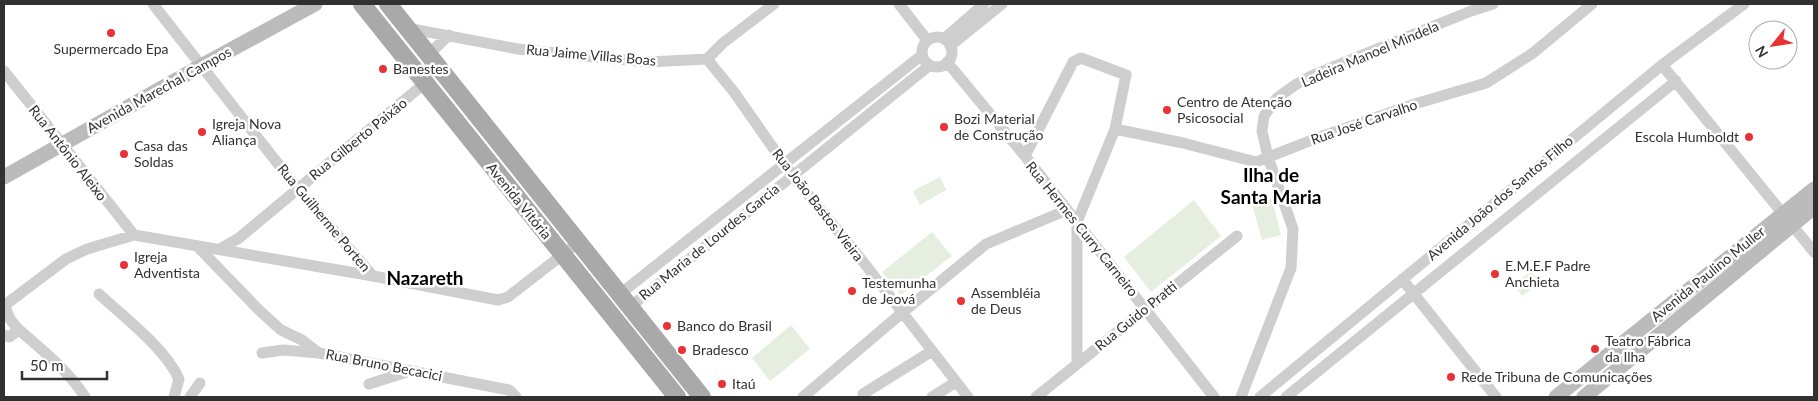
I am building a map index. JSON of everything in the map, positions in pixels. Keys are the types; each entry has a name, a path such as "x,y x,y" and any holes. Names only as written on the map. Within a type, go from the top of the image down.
{"main road":[{"name":"Avenida Marechal Campos","path":"4,177 315,4"},
{"name":"Avenida Vitória","path":"362,4 677,397"},
{"name":"Avenida Vitória","path":"388,4 702,397"},
{"name":"Avenida Paulino Muller","path":"1584,397 1788,219 1814,189"},
{"name":"Avenida Paulino Muller","path":"1556,397 1788,219 1814,208"}],"street":[{"name":"Rua Guilherme Porten","path":"153,4 297,188 373,276"},
{"path":"707,59 723,43 774,4"},
{"path":"899,4 928,40"},
{"path":"947,42 984,4"},
{"path":"947,42 1002,4"},
{"name":"Ladeira Manoel Mindela","path":"1241,397 1290,268 1293,229 1268,157 1262,131 1264,116 1277,98 1294,85 1313,75 1471,11 1493,4"},
{"name":"Rua José Carvalho","path":"1115,128 1256,162 1317,138 1409,106 1486,83 1533,53 1592,4"},
{"name":"Avenida João dos Santos Filho","path":"1260,397 1662,65 1744,4"},
{"name":"Rua Jaime Villas Boas","path":"407,28 518,49 603,58 649,62 707,59"},
{"path":"428,54 450,35"},
{"path":"938,36 947,42 952,51 951,59 945,66 934,67 926,62 922,55 922,48 928,40 938,36"},
{"name":"Rua Maria de Lourdes Garcia","path":"625,300 784,162 922,55"},
{"path":"1024,156 1073,62 1081,58 1126,74 1115,128 1077,222 1077,364"},
{"name":"Rua João Bastos Vieira","path":"707,59 734,92 792,175 903,312 968,397"},
{"name":"Rua Hermes Curry Carneiro","path":"948,62 1077,222 1214,397"},
{"name":"Rua Maria de Lourdes Garcia","path":"625,300 792,175 930,65"},
{"path":"1662,65 1814,252"},
{"name":"Rua Antônio Aleixo","path":"4,71 134,235"},
{"name":"Avenida João dos Santos Filho","path":"1286,397 1676,82"},
{"name":"Rua Gilberto Paixão","path":"220,250 239,238 425,83"},
{"path":"803,397 986,244 1067,210"},
{"path":"85,397 57,364 10,320 4,304 66,259 134,235 247,256 373,276 498,300 508,297 579,242"},
{"name":"Rua Guido Pratti","path":"1036,397 1237,236"},
{"path":"239,238 247,256"},
{"name":"Rua Bruno Becacici","path":"197,246 281,330 302,340 319,353 509,390 516,397"},
{"path":"1402,279 1496,397"},
{"path":"99,294 162,352 179,379 174,397"},
{"path":"4,335 9,337 13,335 17,328"},
{"path":"262,353 283,350 319,353"},
{"path":"863,394 932,351"},
{"path":"369,384 413,370"},
{"path":"932,397 956,382"},
{"path":"190,397 200,383"}],"green space":[{"path":"940,177 946,190 920,205 913,191"},
{"path":"1272,199 1281,235 1262,240 1252,204"},
{"path":"1194,200 1221,236 1151,292 1124,257"},
{"path":"932,232 952,256 901,295 882,272"},
{"path":"1531,271 1540,283 1522,296 1514,284"},
{"path":"791,325 810,349 770,381 752,358"}],"place":[{"name":"Supermercado Epa","path":"111,33"},
{"name":"Banestes","path":"383,69"},
{"name":"Centro de Atenção Psicosocial","path":"1167,110"},
{"name":"Bozi Material de Construção","path":"944,127"},
{"name":"Igreja Nova Aliança","path":"202,132"},
{"name":"Escola Humboldt","path":"1749,137"},
{"name":"Casa das Soldas","path":"124,154"},
{"name":"Igreja Adventista","path":"124,265"},
{"name":"E.M.E.F Padre Anchieta","path":"1495,274"},
{"name":"Testemunha de Jeová","path":"852,291"},
{"name":"Assembléia de Deus","path":"961,301"},
{"name":"Banco do Brasil","path":"667,326"},
{"name":"Teatro Fábrica da Ilha","path":"1595,349"},
{"name":"Bradesco","path":"682,350"},
{"name":"Rede Tribuna de Comunicações","path":"1451,377"},
{"name":"Itaú","path":"722,384"}],"district":[{"name":"Ilha de Santa Maria","path":"1271,186"},
{"name":"Nazareth","path":"425,278"}]}
